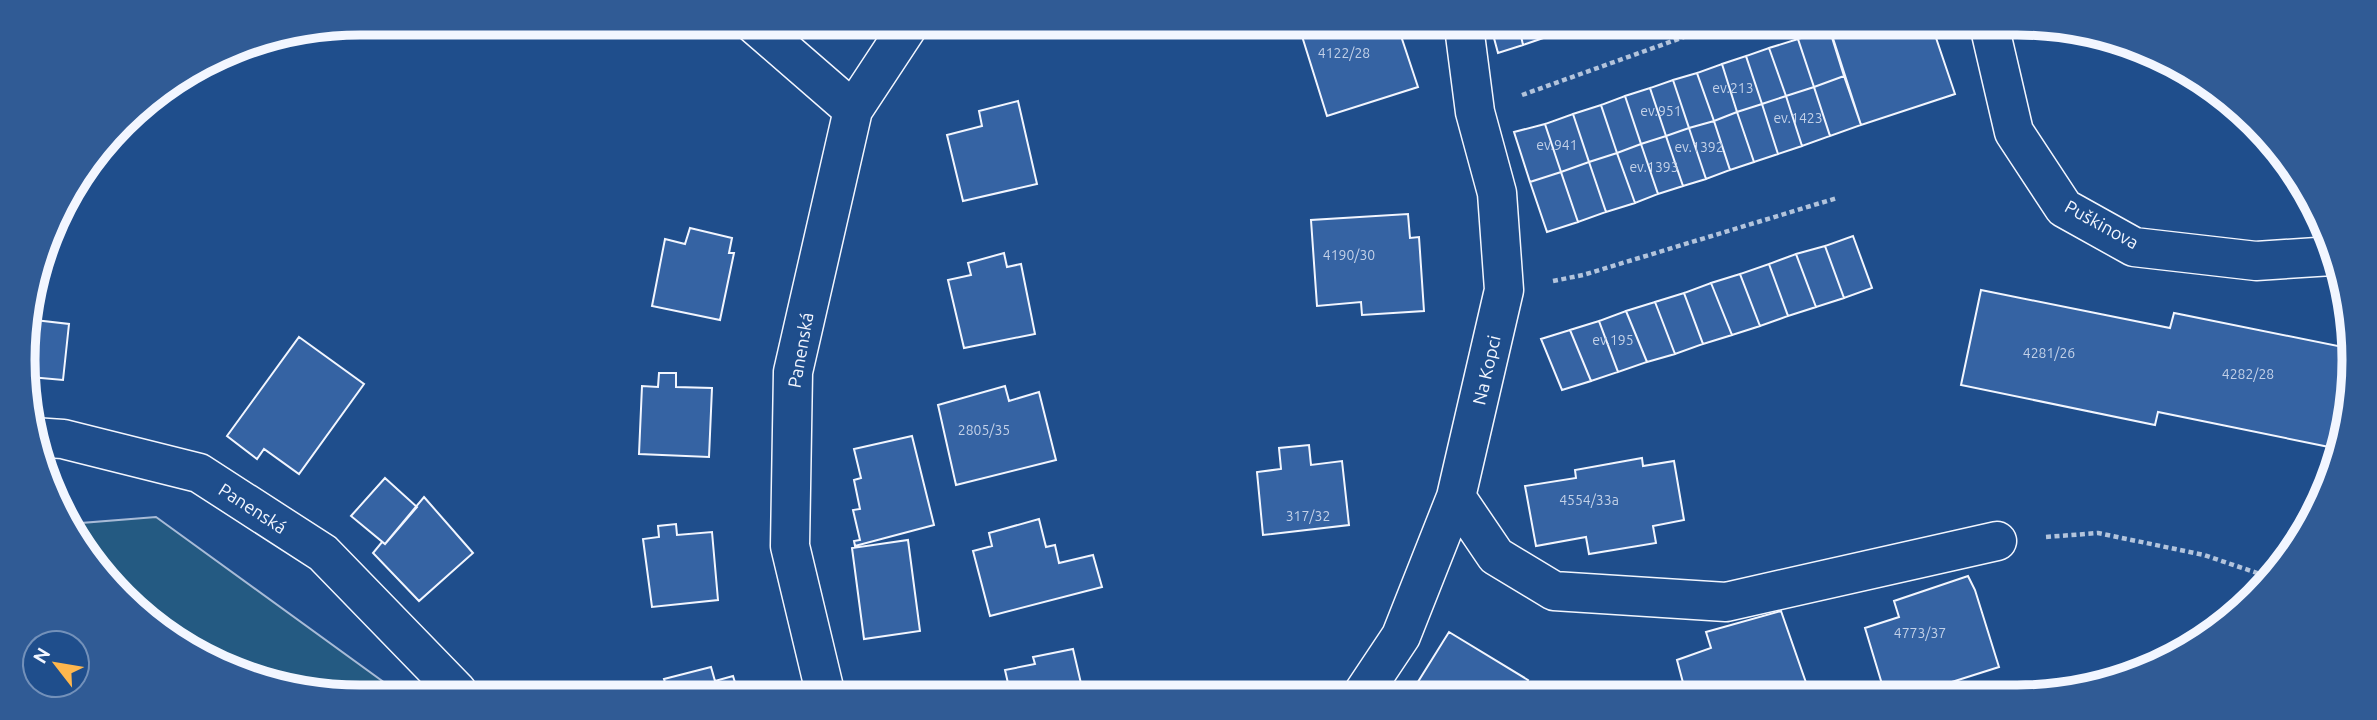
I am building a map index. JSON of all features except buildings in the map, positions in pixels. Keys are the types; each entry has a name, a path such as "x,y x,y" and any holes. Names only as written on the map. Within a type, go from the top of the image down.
{"street":[{"path":"767,35 853,110"},
{"name":"Panenská","path":"823,685 790,546 793,372 853,110 902,35"},
{"name":"Na Kopci","path":"1368,685 1401,636 1456,497 1504,290 1497,193 1475,112 1465,35"},
{"name":"Puškinova","path":"1991,35 2014,132 2064,208 2134,247 2256,261 2325,256"},
{"name":"Panenská","path":"45,438 63,439 199,473 323,553 451,685"},
{"path":"1456,497 1496,556 1554,592 1726,602 1997,541"}],"path":[{"path":"1475,112 1690,35"},
{"path":"1504,290 1583,275 1837,198"},
{"path":"1997,541 2098,533 2204,555 2261,574"}],"shaded area":[{"path":"156,517 388,685 339,684 297,679 256,668 216,651 162,618 130,590 102,558 80,523"}]}
